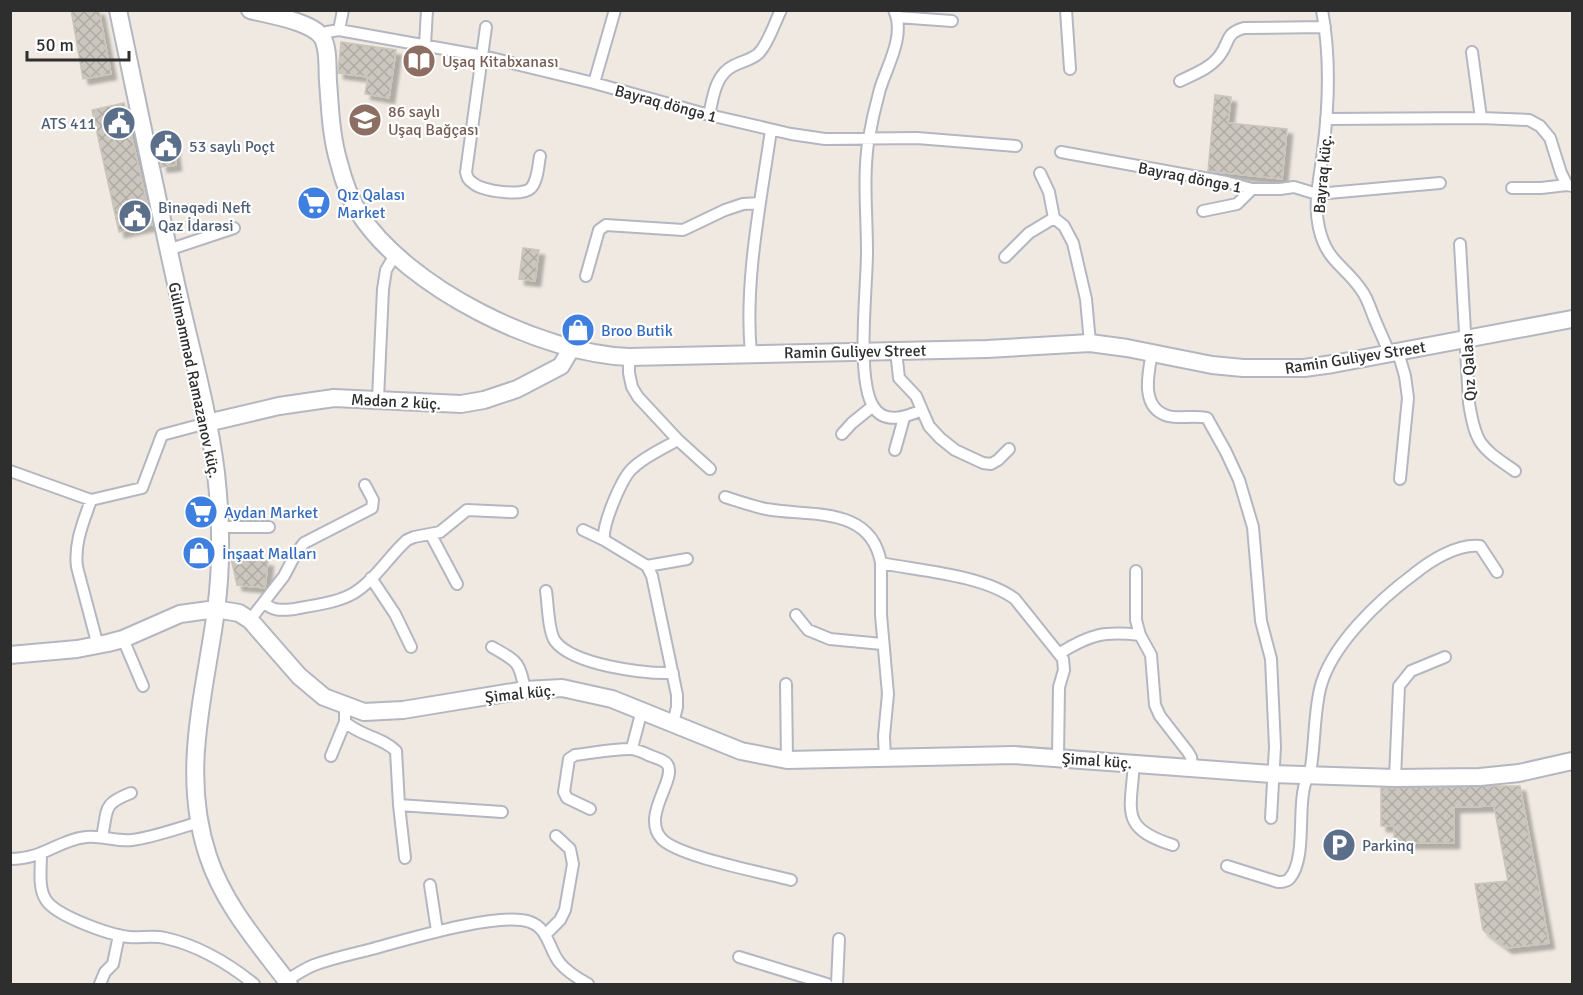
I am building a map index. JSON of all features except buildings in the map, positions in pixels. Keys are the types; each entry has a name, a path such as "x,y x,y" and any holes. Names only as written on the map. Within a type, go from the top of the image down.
{"street":[{"name":"Gülməmməd Ramazanov küç.","path":"118,10 207,423 216,475 220,527 216,609 198,714 194,758 200,822 208,857 225,894 245,928 288,982 314,965 437,931 493,921 515,920 529,921 538,926 545,935"},
{"path":"339,30 343,10"},
{"path":"425,45 427,10"},
{"path":"594,83 615,10"},
{"path":"709,115 722,74 731,66 754,57 760,52 781,10"},
{"path":"1066,10 1071,69"},
{"name":"Bayraq küç.","path":"1322,10 1329,77 1317,194 1318,226 1328,254 1363,291 1376,324 1405,376 1408,398 1400,479"},
{"path":"256,11 307,25 321,35"},
{"path":"922,410 904,418 881,414 873,406 864,378 867,265 866,161 881,87 895,46 898,29 896,14 952,21"},
{"path":"486,27 466,172 468,179 474,185 487,190 523,193 531,188 536,180 540,156"},
{"path":"1180,81 1204,69 1221,55 1227,40 1235,30 1325,27"},
{"name":"Bayraq döngə 1","path":"321,35 339,30 483,56 594,83 709,115 771,130 825,139 917,138 1016,146"},
{"name":"Ramin Guliyev Street","path":"321,35 326,50 331,118 338,161 347,189 358,212 370,228 395,255 435,285 481,313 571,349 603,356 629,357 987,349 1090,343 1212,364 1274,369 1304,368 1394,353 1572,319"},
{"path":"1472,52 1481,118"},
{"path":"1326,119 1529,120 1540,126 1550,138 1561,173 1570,185"},
{"path":"751,353 748,309 771,130"},
{"name":"Bayraq döngə 1","path":"1061,152 1226,182 1251,189 1294,187 1317,194 1440,183"},
{"path":"1040,173 1049,192 1054,218 1064,226 1073,243 1086,299 1090,343"},
{"path":"1512,188 1570,185"},
{"path":"1203,212 1237,204 1251,189"},
{"path":"586,276 599,230 606,225 682,230 742,204 760,203"},
{"path":"1005,257 1029,233 1054,218"},
{"path":"168,250 234,228"},
{"name":"Qız Qalası","path":"1460,244 1472,423 1478,440 1486,450 1515,471"},
{"path":"378,399 383,289 387,270 395,255"},
{"name":"Mədən 2 küç.","path":"207,423 279,406 334,398 461,404 484,400 517,389 561,366 571,349"},
{"path":"896,351 899,378 916,396 929,426 940,438 955,450 972,459 991,464 1009,449"},
{"path":"1152,353 1148,391 1151,402 1167,416 1207,418 1226,452 1249,509 1253,527 1261,621 1271,658 1275,714 1271,818"},
{"path":"629,357 628,374 638,397 678,440 710,469"},
{"path":"842,434 873,406"},
{"path":"895,450 904,418"},
{"path":"10,471 91,500 142,488 162,435 207,423"},
{"path":"604,540 606,523 626,477 633,467 678,440"},
{"path":"250,620 284,576 304,543 372,508 373,500 365,485"},
{"path":"725,497 765,508 835,516 854,522 864,529 880,555 882,644 888,694 884,736 885,759"},
{"path":"91,500 76,541 76,557 98,646"},
{"path":"264,603 274,609 286,610 320,604 352,594 408,540 440,532 467,510 512,512"},
{"path":"220,527 269,527"},
{"path":"583,530 646,566 652,576 673,673 677,707 673,723"},
{"path":"431,535 457,584"},
{"path":"1227,866 1278,882 1284,882 1290,878 1299,853 1301,806 1304,786 1309,775 1320,688 1336,652 1367,617 1398,586 1423,567 1453,551 1474,545 1480,546 1497,572"},
{"path":"646,566 687,559"},
{"path":"881,564 974,581 1005,592 1015,599 1063,659 1064,670 1059,687 1058,757"},
{"path":"1136,571 1135,609 1140,635 1151,655 1155,705 1191,757 1192,768"},
{"path":"371,578 394,614 411,647"},
{"path":"546,591 552,635 563,648 575,655 620,668 673,673"},
{"path":"10,655 98,646 123,639 180,614 216,609"},
{"name":"Şimal küç.","path":"216,609 238,613 250,620 299,676 345,714 364,711 380,712 525,690 562,688 612,699 741,751 787,760 987,755 1058,757 1272,774 1395,778 1480,777 1519,773 1572,761"},
{"path":"796,615 808,630 830,639 882,644"},
{"path":"1060,653 1097,634 1140,635"},
{"path":"123,639 143,686"},
{"path":"492,647 515,661 520,667 525,690"},
{"path":"1395,778 1400,686 1411,671 1445,657"},
{"path":"786,684 787,760"},
{"path":"632,748 642,710"},
{"path":"331,756 345,714"},
{"path":"345,714 352,729 390,745 396,751 405,858"},
{"path":"590,808 567,798 564,792 569,759 575,755 632,748 668,765 670,772 655,816 655,826 662,840 674,847 711,860 791,880"},
{"path":"1134,763 1131,810 1133,820 1142,832 1153,839 1173,845"},
{"path":"102,837 109,805 113,800 131,793"},
{"path":"399,805 502,812"},
{"path":"10,859 25,859 41,855 74,839 102,837 131,840 200,822"},
{"path":"556,836 570,849 573,864 565,910 560,920 545,935 558,960 568,971 588,984"},
{"path":"41,855 42,892 46,902 72,918 119,935 164,938 182,943 237,970 254,984"},
{"path":"430,885 437,931"},
{"path":"100,984 105,972 113,964 119,935"},
{"path":"837,984 839,939"},
{"path":"739,957 827,984"}],"place":[{"name":"Uşaq Kitabxanası","path":"419,61"},
{"name":"86 saylı Uşaq Bağçası","path":"365,120"},
{"name":"ATS 411","path":"119,123"},
{"name":"53 saylı Poçt","path":"166,146"},
{"name":"Qız Qalası Market","path":"314,203"},
{"name":"Binəqədi Neft Qaz İdarəsi","path":"135,216"},
{"name":"Broo Butik","path":"578,330"},
{"name":"Aydan Market","path":"201,512"},
{"name":"İnşaat Malları","path":"199,553"},
{"name":"Parkinq","path":"1339,845"}]}
